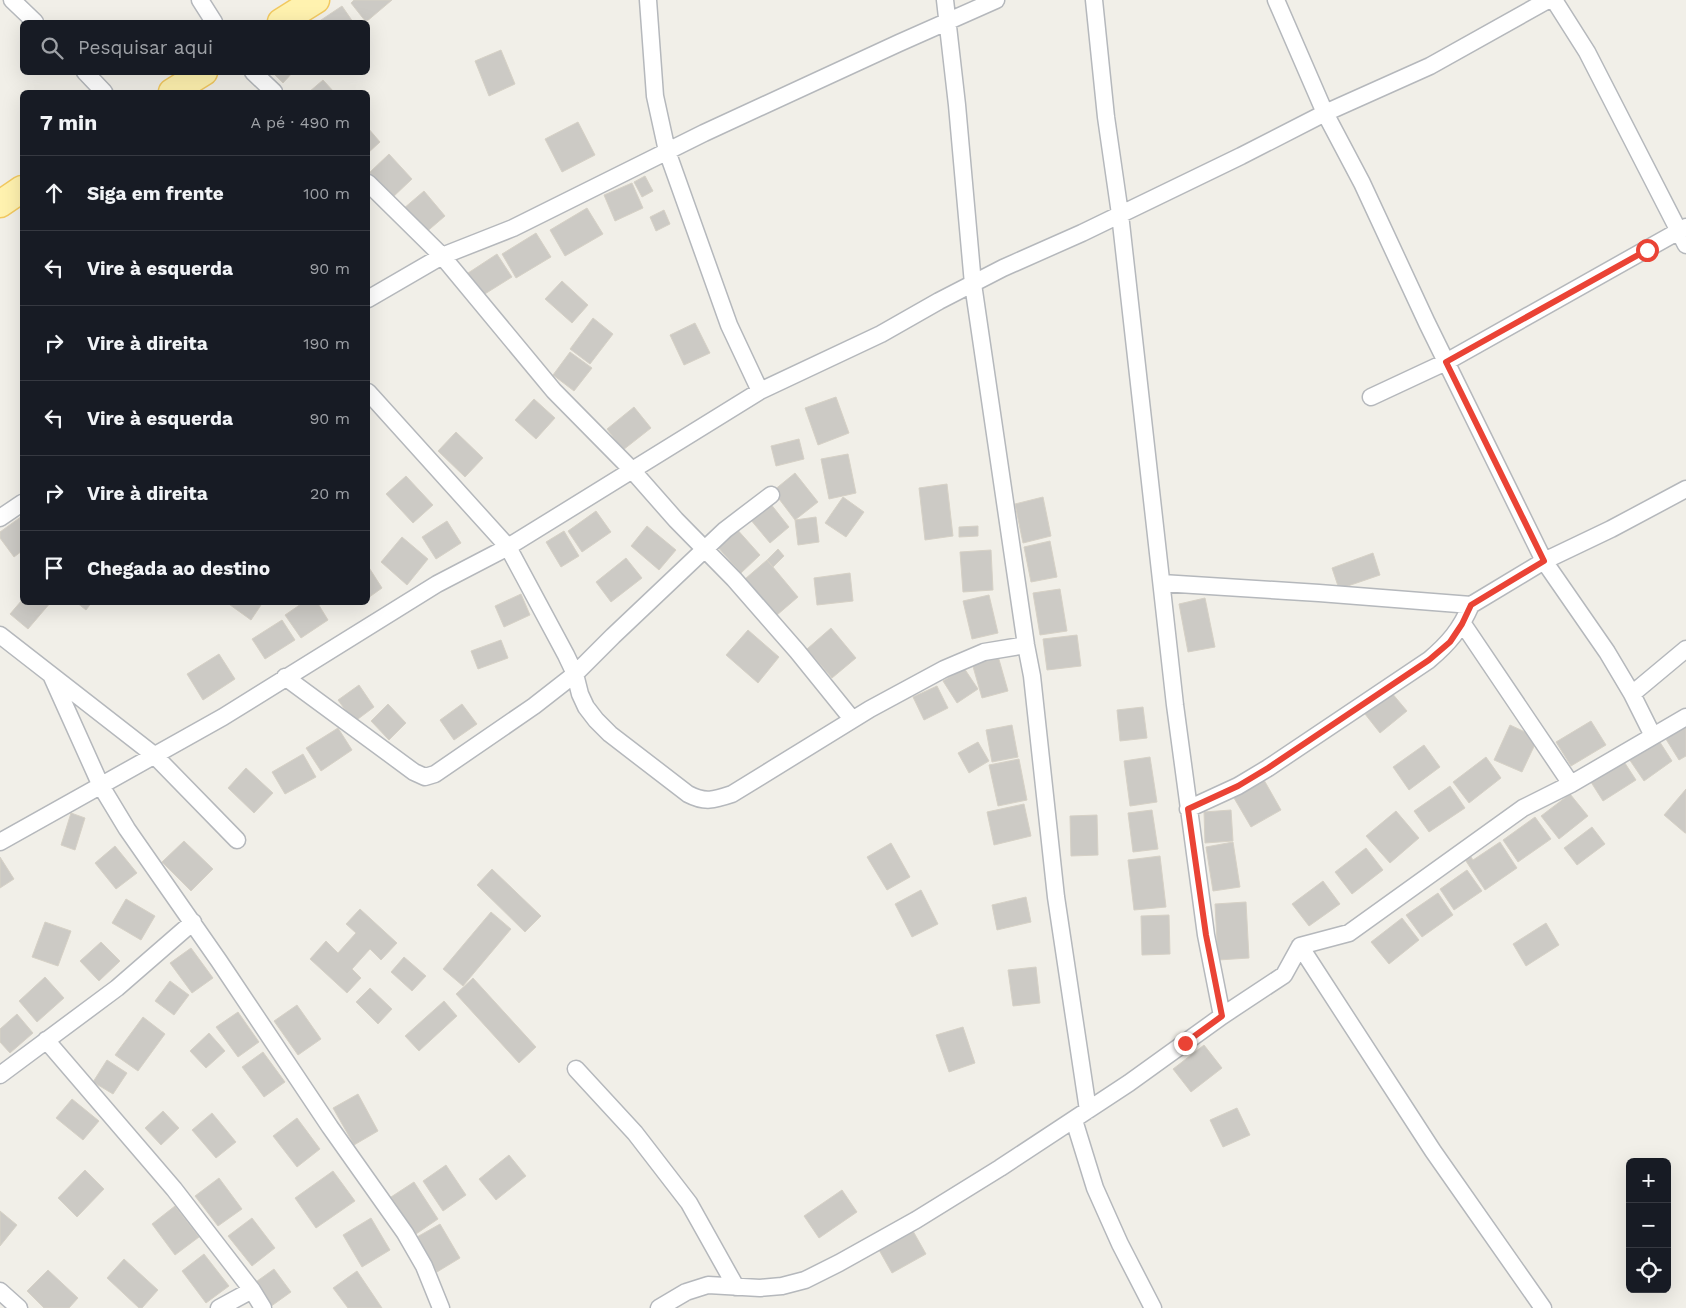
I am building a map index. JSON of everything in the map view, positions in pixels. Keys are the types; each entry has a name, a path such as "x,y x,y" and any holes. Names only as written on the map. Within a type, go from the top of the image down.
{"main road":[{"path":"284,20 316,0"},
{"path":"175,90 199,75"},
{"path":"0,204 20,190"}],"street":[{"path":"12,0 34,20"},
{"path":"200,0 213,20"},
{"path":"648,0 655,96 667,151 729,325 760,391"},
{"path":"945,0 959,124 973,284 1032,676 1056,897 1088,1110"},
{"path":"370,298 442,256 513,228 667,151 890,47 996,0"},
{"path":"1094,0 1106,117 1120,214 1162,584 1164,618 1188,809 1206,935 1222,1016"},
{"path":"1276,0 1324,113 1362,183 1446,362 1544,561 1608,652 1653,736"},
{"path":"0,842 223,716 437,584 508,546 760,391 880,334 973,284 1241,156 1324,113 1430,66 1548,0"},
{"path":"1371,397 1446,362 1684,235 1661,195 1587,52 1554,0"},
{"path":"88,75 102,90"},
{"path":"255,75 272,90"},
{"path":"370,185 442,256 554,391 632,470 734,579 797,651 852,719"},
{"path":"370,394 508,546 575,674 580,694 586,707 596,720 610,734 680,788 699,800 716,800 732,794 852,719 944,669 984,652 1026,645"},
{"path":"1188,809 1238,786 1268,768 1429,660 1450,642 1462,624 1471,605 1544,561 1611,529 1686,489"},
{"path":"286,677 414,772 425,777 435,774 534,706 575,674 738,519 771,496"},
{"path":"0,518 20,505"},
{"path":"1162,584 1319,593 1471,605"},
{"path":"1462,624 1571,784"},
{"path":"0,635 154,755 237,840"},
{"path":"1632,694 1686,649"},
{"path":"52,677 101,786 128,829 330,1127 405,1232 424,1266 442,1308"},
{"path":"660,1308 686,1292 708,1286 760,1288 782,1286 805,1280 839,1264 916,1220 1074,1120 1284,975 1300,946 1349,933 1523,808 1571,784 1686,717"},
{"path":"0,1075 117,988 192,922"},
{"path":"1300,946 1433,1151 1543,1308"},
{"path":"46,1040 174,1189 252,1290 263,1308"},
{"path":"576,1069 635,1134 689,1203 736,1286"},
{"path":"1074,1120 1095,1188 1152,1308"},
{"path":"219,1308 252,1290"},
{"path":"0,1291 19,1308"}],"building":[{"path":"354,0 392,0 368,20 364,20 351,3"},
{"path":"342,6 352,20 321,20"},
{"path":"501,50 515,84 489,96 475,61"},
{"path":"275,75 290,75 283,83"},
{"path":"323,80 332,90 311,90"},
{"path":"578,122 595,155 562,172 545,139"},
{"path":"370,130 380,142 370,151"},
{"path":"389,154 412,179 392,198 370,172"},
{"path":"645,176 653,191 642,197 634,182"},
{"path":"632,183 643,208 615,221 604,195"},
{"path":"424,191 445,216 424,234 403,209"},
{"path":"587,208 603,234 565,256 550,230"},
{"path":"664,210 670,224 656,231 650,217"},
{"path":"536,233 551,257 516,278 502,254"},
{"path":"497,254 512,277 480,297 465,275"},
{"path":"562,281 588,305 572,323 545,299"},
{"path":"593,318 613,334 590,364 570,349"},
{"path":"695,323 710,353 684,365 670,335"},
{"path":"570,352 592,368 574,391 553,375"},
{"path":"836,397 849,433 818,445 805,408"},
{"path":"534,399 555,418 536,439 515,420"},
{"path":"634,407 651,428 623,450 607,429"},
{"path":"456,432 483,458 465,477 438,451"},
{"path":"799,439 804,459 776,466 771,446"},
{"path":"848,454 856,493 829,499 821,459"},
{"path":"795,473 818,502 795,520 773,491"},
{"path":"406,476 433,505 413,523 386,494"},
{"path":"947,484 953,536 925,540 919,488"},
{"path":"843,497 864,512 846,537 825,523"},
{"path":"1043,497 1051,536 1023,543 1015,504"},
{"path":"770,503 789,527 770,543 750,519"},
{"path":"596,511 611,532 582,552 568,531"},
{"path":"20,517 20,552 14,557 0,538 0,532"},
{"path":"816,517 819,542 798,545 795,520"},
{"path":"447,521 461,543 436,559 422,537"},
{"path":"647,526 676,550 659,570 631,546"},
{"path":"978,526 978,536 959,537 959,527"},
{"path":"735,527 760,555 741,573 715,544"},
{"path":"564,531 579,556 561,567 546,542"},
{"path":"402,537 428,559 407,585 381,562"},
{"path":"1050,541 1057,577 1031,582 1024,547"},
{"path":"778,549 784,556 773,567 767,560"},
{"path":"991,550 993,590 963,592 960,552"},
{"path":"1373,553 1380,575 1339,589 1332,568"},
{"path":"626,558 642,578 611,602 596,582"},
{"path":"767,560 798,597 777,615 745,579"},
{"path":"370,569 382,588 370,597"},
{"path":"850,573 853,601 817,605 814,578"},
{"path":"1060,589 1067,631 1040,635 1033,593"},
{"path":"521,594 530,615 504,627 495,606"},
{"path":"989,595 998,633 972,639 963,601"},
{"path":"1205,598 1215,647 1188,652 1179,604"},
{"path":"20,602 20,605 48,605 28,629 10,614"},
{"path":"80,605 90,605 86,610"},
{"path":"230,605 261,605 251,620"},
{"path":"300,605 319,605 328,620 301,638 285,615"},
{"path":"282,620 295,640 265,659 252,639"},
{"path":"831,628 856,658 832,678 807,649"},
{"path":"748,630 779,657 758,683 726,655"},
{"path":"1077,635 1081,666 1047,670 1043,639"},
{"path":"501,640 508,658 478,669 471,651"},
{"path":"219,654 235,679 203,700 187,674"},
{"path":"998,656 1008,691 982,698 972,663"},
{"path":"964,668 978,689 957,703 943,681"},
{"path":"359,685 374,707 354,722 338,700"},
{"path":"937,686 948,708 924,720 913,697"},
{"path":"1391,692 1407,711 1380,733 1365,714"},
{"path":"388,704 406,723 389,740 371,721"},
{"path":"462,704 477,724 454,740 440,720"},
{"path":"1143,707 1147,738 1120,741 1117,710"},
{"path":"1591,721 1606,745 1571,766 1556,742"},
{"path":"1686,722 1686,756 1679,760 1664,736"},
{"path":"1012,725 1018,757 992,762 986,730"},
{"path":"1510,725 1538,738 1522,772 1494,760"},
{"path":"338,728 352,750 321,771 306,748"},
{"path":"1656,736 1672,761 1644,781 1627,756"},
{"path":"978,742 989,761 969,773 958,753"},
{"path":"1424,745 1440,767 1409,790 1393,767"},
{"path":"303,754 316,777 285,794 272,772"},
{"path":"1150,757 1157,802 1130,806 1124,761"},
{"path":"1486,757 1501,778 1469,803 1453,782"},
{"path":"1621,757 1636,780 1603,801 1589,779"},
{"path":"1019,759 1027,800 998,806 989,765"},
{"path":"246,768 273,793 254,813 228,788"},
{"path":"1264,780 1281,810 1251,827 1234,798"},
{"path":"1450,786 1465,808 1429,832 1414,811"},
{"path":"1686,789 1686,833 1685,833 1664,815"},
{"path":"1570,794 1588,816 1559,839 1541,816"},
{"path":"1024,804 1031,836 994,845 987,812"},
{"path":"1152,810 1158,849 1133,852 1128,813"},
{"path":"1231,810 1233,841 1205,843 1204,812"},
{"path":"1396,811 1419,838 1390,863 1366,836"},
{"path":"71,813 85,818 75,850 61,845"},
{"path":"1097,815 1098,855 1071,856 1070,816"},
{"path":"1535,817 1551,839 1518,862 1503,840"},
{"path":"1592,827 1605,844 1577,865 1564,848"},
{"path":"184,841 213,869 191,891 162,862"},
{"path":"1233,842 1240,887 1213,891 1206,847"},
{"path":"1500,842 1517,868 1485,890 1462,855 1467,851 1473,860"},
{"path":"891,843 910,877 887,890 867,857"},
{"path":"115,846 137,873 116,889 95,863"},
{"path":"1366,848 1383,870 1352,894 1335,872"},
{"path":"1160,856 1166,907 1134,910 1128,860"},
{"path":"0,857 14,879 0,888"},
{"path":"492,869 541,916 525,932 477,885"},
{"path":"1467,870 1482,891 1454,910 1440,889"},
{"path":"1323,881 1340,904 1309,926 1292,904"},
{"path":"921,890 938,924 912,937 895,904"},
{"path":"1438,893 1453,915 1422,937 1406,915"},
{"path":"1026,897 1031,922 997,930 992,905"},
{"path":"126,899 155,916 141,940 112,923"},
{"path":"1246,902 1249,958 1218,960 1215,904"},
{"path":"360,909 397,943 381,960 370,949 352,969 361,978 347,993 310,959 326,941 338,953 356,933 346,924"},
{"path":"491,912 511,929 463,986 443,969"},
{"path":"1169,915 1170,954 1142,955 1141,916"},
{"path":"1402,918 1419,940 1389,964 1371,942"},
{"path":"45,922 71,931 58,966 32,957"},
{"path":"1546,923 1559,945 1526,966 1513,944"},
{"path":"101,942 120,961 99,981 80,961"},
{"path":"191,948 213,978 192,993 170,963"},
{"path":"404,957 426,976 412,991 391,972"},
{"path":"1036,967 1040,1003 1013,1006 1008,970"},
{"path":"45,977 64,998 37,1022 19,1001"},
{"path":"473,978 536,1047 519,1063 456,994"},
{"path":"170,981 189,995 174,1015 155,1001"},
{"path":"370,988 392,1009 378,1024 356,1002"},
{"path":"444,1001 457,1016 419,1051 405,1036"},
{"path":"297,1005 321,1039 298,1055 274,1021"},
{"path":"238,1012 259,1042 238,1057 216,1027"},
{"path":"17,1014 33,1033 10,1053 0,1042 0,1029"},
{"path":"143,1017 165,1034 138,1071 115,1055"},
{"path":"963,1027 975,1063 949,1072 936,1035"},
{"path":"209,1033 225,1051 206,1068 190,1051"},
{"path":"1204,1045 1222,1068 1191,1092 1173,1069"},
{"path":"263,1052 285,1082 264,1097 242,1067"},
{"path":"107,1060 127,1073 113,1094 93,1082"},
{"path":"358,1094 378,1131 354,1145 333,1108"},
{"path":"72,1099 99,1121 83,1140 56,1118"},
{"path":"1237,1108 1250,1135 1223,1147 1210,1120"},
{"path":"163,1111 179,1128 161,1145 145,1128"},
{"path":"212,1113 236,1142 216,1158 192,1130"},
{"path":"297,1118 320,1149 297,1167 273,1136"},
{"path":"509,1155 526,1176 496,1200 479,1179"},
{"path":"446,1165 466,1195 443,1211 423,1181"},
{"path":"85,1170 104,1189 77,1217 58,1198"},
{"path":"333,1171 355,1201 316,1228 295,1198"},
{"path":"219,1178 242,1209 218,1226 195,1196"},
{"path":"414,1182 438,1219 416,1234 391,1197"},
{"path":"842,1190 857,1212 819,1238 804,1216"},
{"path":"175,1206 199,1237 175,1255 152,1224"},
{"path":"0,1211 17,1225 0,1246"},
{"path":"252,1218 275,1248 252,1266 228,1236"},
{"path":"371,1218 390,1250 362,1267 343,1235"},
{"path":"440,1224 460,1258 437,1272 417,1237"},
{"path":"913,1231 926,1254 892,1273 879,1250"},
{"path":"204,1254 229,1286 206,1303 182,1271"},
{"path":"124,1259 158,1290 142,1308 139,1308 107,1278"},
{"path":"274,1269 291,1292 270,1307 253,1284"},
{"path":"48,1270 78,1298 69,1308 44,1308 27,1291"},
{"path":"357,1271 382,1308 348,1308 333,1288"}],"route":[{"path":"1185,1043 1222,1016 1206,935 1188,809 1238,786 1385,691 1429,660 1450,642 1462,624 1471,605 1544,561 1446,362 1647,250"}]}
